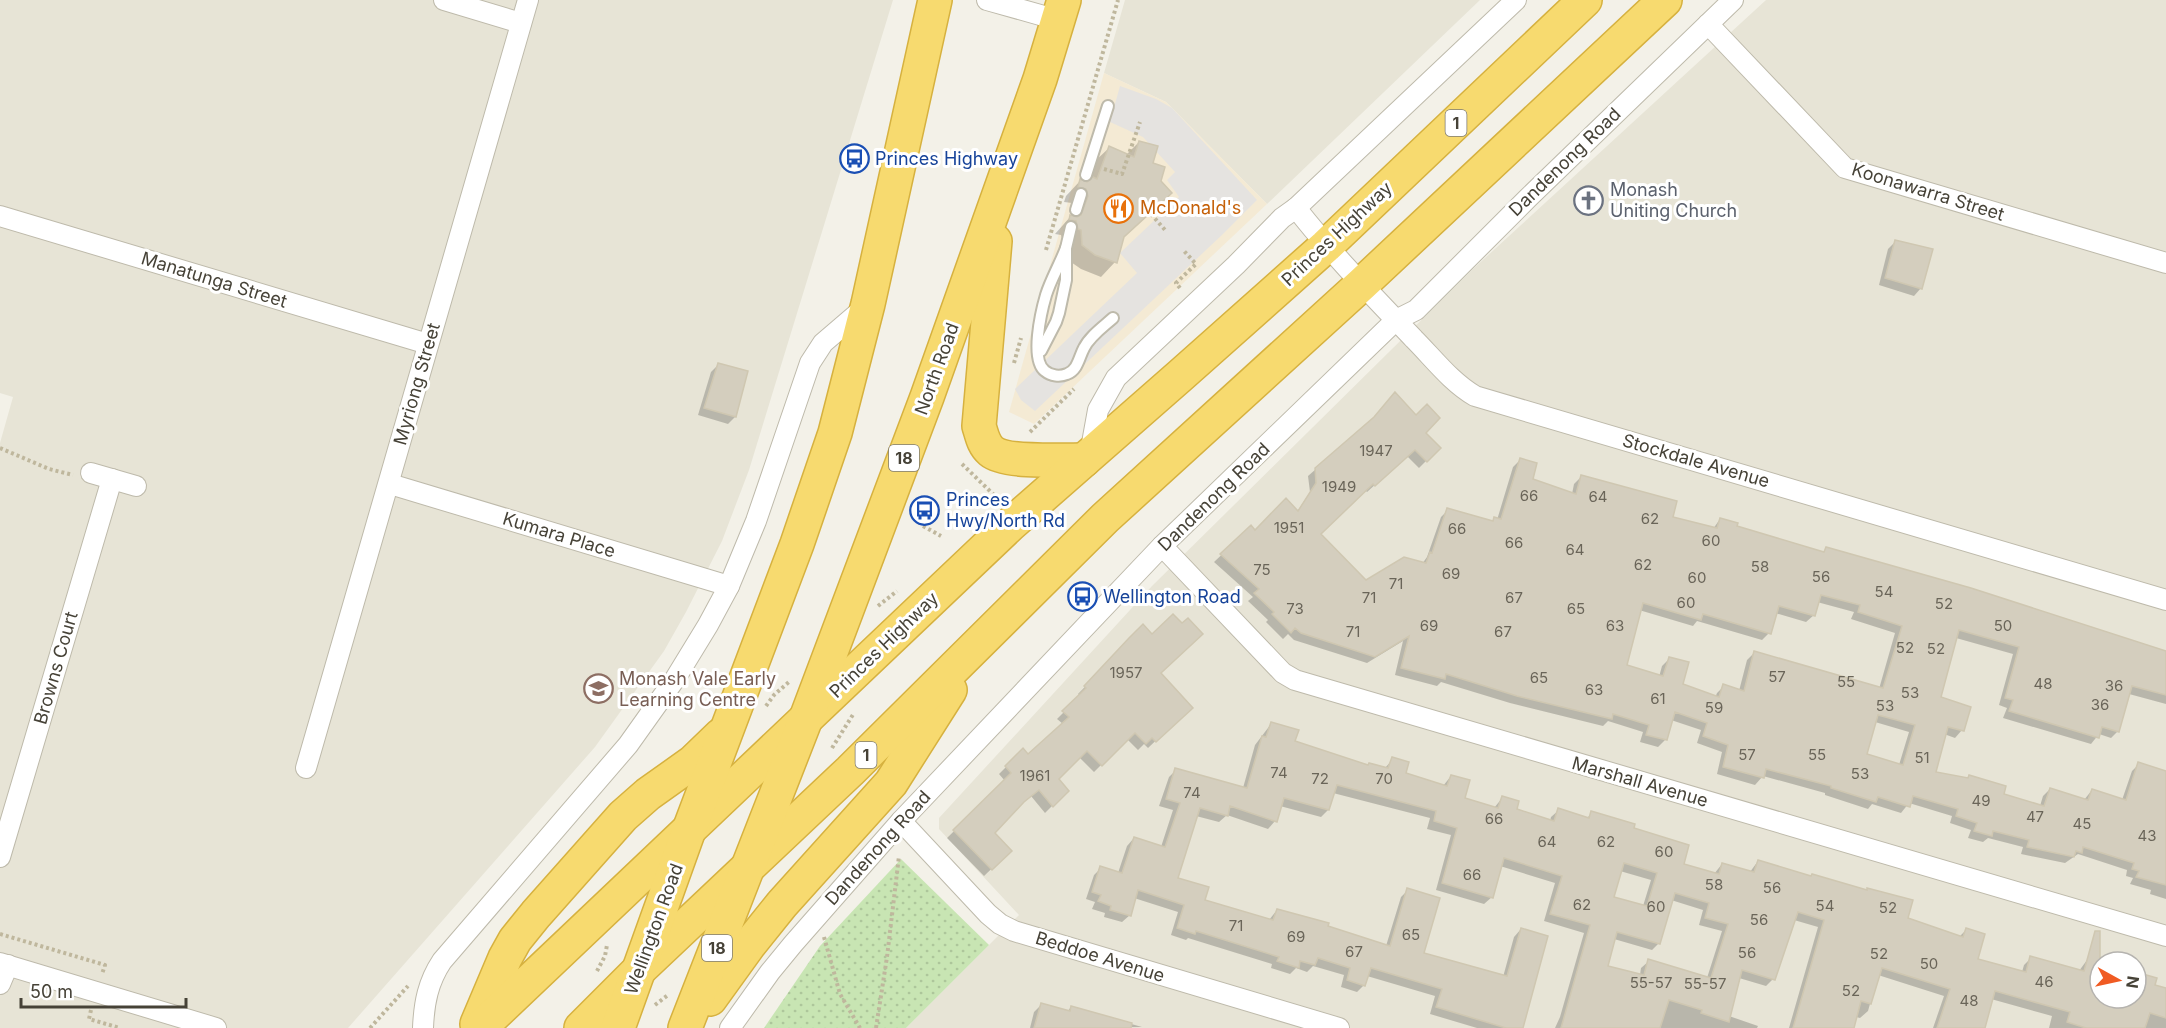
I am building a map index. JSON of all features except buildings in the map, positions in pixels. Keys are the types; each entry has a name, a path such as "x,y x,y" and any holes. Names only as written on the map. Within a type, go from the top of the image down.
{"highway":[{"path":"689,830 818,485 850,381 935,0"},
{"name":"Princes Highway","path":"478,1028 1011,524 1326,246 1586,0"},
{"name":"1","path":"580,1028 850,771 1040,580 1362,284 1665,0"},
{"name":"North Road","path":"747,868 927,397 1040,79 1060,10"},
{"path":"999,194 980,426 985,444 993,453 1004,457 1051,460 1087,457"},
{"path":"688,1028 770,919 891,783 982,640"},
{"path":"478,1028 505,958 515,940 536,914 623,816 693,762 727,730"},
{"name":"Wellington Road","path":"618,1028 689,830"},
{"name":"18","path":"688,1028 747,868"}],"street":[{"path":"444,0 521,23"},
{"name":"Myriong Street","path":"306,768 390,484 428,344 528,0"},
{"path":"987,0 1060,10"},
{"path":"1087,457 1098,410 1116,378 1236,265 1282,218 1296,208 1516,0"},
{"name":"Dandenong Road","path":"730,1028 792,944 901,821 1162,546 1396,320 1416,310 1733,0"},
{"name":"Koonawarra Street","path":"1708,24 1845,168 2166,263"},
{"name":"Stockdale Avenue","path":"1296,208 1326,246 1396,320 1458,384 1475,396 2166,600"},
{"name":"Manatunga Street","path":"0,216 428,344"},
{"path":"423,1028 425,999 433,975 442,961 628,745 675,679 729,586 756,521 810,363 823,343 868,304"},
{"path":"91,473 136,486"},
{"name":"Browns Court","path":"0,857 112,480"},
{"name":"Kumara Place","path":"390,484 729,586"},
{"name":"Marshall Avenue","path":"1162,546 1283,673 1294,680 2166,936"},
{"name":"Beddoe Avenue","path":"901,821 988,914 1000,924 1014,931 1339,1028"},
{"path":"0,984 4,964 216,1028"}],"lane":[{"path":"1086,175 1108,106"},
{"path":"1076,210 1081,194"},
{"path":"1071,227 1066,248 1046,295 1039,328 1037,359 1040,368 1048,374 1057,376 1075,369 1084,346 1113,318"},
{"path":"1037,359 1059,313 1066,280 1066,248"}],"path":[{"path":"1088,100 1118,0"},
{"path":"1122,174 1140,122"},
{"path":"1151,214 1165,230"},
{"path":"1180,288 1176,283 1196,264 1184,251"},
{"path":"0,448 69,475 83,477 91,473"},
{"path":"962,464 994,495"},
{"path":"923,526 942,536"},
{"path":"876,1028 899,853"},
{"path":"0,934 105,965"},
{"path":"824,936 840,994 860,1028"},
{"path":"89,1019 120,1028"}],"shaded area":[{"path":"0,0 893,0 749,470 722,541 686,612 664,651 595,747 348,1028 0,1028 0,443 13,397 0,393"},
{"path":"1125,0 1480,0 1267,204 1166,102 1104,73"},
{"path":"1766,0 2166,0 2166,1028 906,1028 1019,915 939,829 939,818 1152,586 1472,270"},
{"path":"1104,73 1166,102 1267,204 1034,424 1009,412"},
{"path":"1120,86 1156,99 1172,108 1257,200 1035,411 1021,400 1015,389 1137,273 1120,253 1179,197 1167,180 1175,172 1143,137 1110,122"}],"green space":[{"path":"901,859 989,945 906,1028 764,1028 820,946"}],"place":[{"name":"Princes Highway","path":"854,159"},
{"name":"Monash Uniting Church","path":"1589,200"},
{"name":"McDonald's","path":"1119,208"},
{"name":"Princes Hwy/North Rd","path":"925,510"},
{"name":"Wellington Road","path":"1082,597"},
{"name":"Monash Vale Early Learning Centre","path":"598,689"}]}
